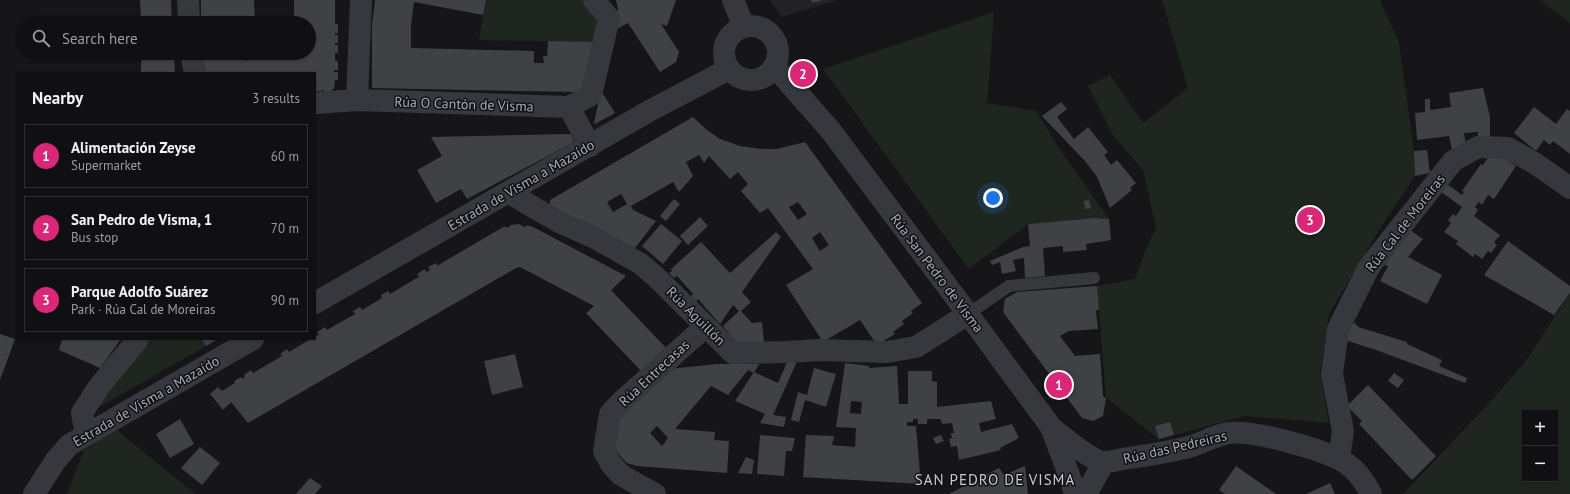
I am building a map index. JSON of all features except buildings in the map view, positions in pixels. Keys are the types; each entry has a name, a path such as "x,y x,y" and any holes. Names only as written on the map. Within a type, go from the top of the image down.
{"street":[{"path":"188,0 189,16"},
{"path":"357,100 361,0"},
{"path":"590,146 569,107 591,95 609,18 594,0"},
{"path":"733,0 744,27"},
{"path":"744,27 758,27 770,34 774,39 778,53 774,66 765,76 752,80 739,78 729,69 723,56 726,41 736,30 744,27"},
{"path":"193,60 195,72"},
{"name":"Rúa San Pedro de Visma","path":"774,66 831,131 1051,427 1075,494"},
{"name":"Estrada de Visma a Mazaído","path":"316,302 651,110 729,69"},
{"name":"Rúa O Cantón de Visma","path":"316,103 357,100 569,107"},
{"name":"Rúa Cal de Moreiras","path":"1339,459 1343,431 1332,374 1338,328 1369,266 1453,162 1478,147 1508,148 1536,164 1570,188"},
{"name":"Rúa Aguillón","path":"510,192 559,222 595,238 641,264 656,276 733,353 819,350 887,352 916,347 968,314"},
{"name":"Rúa Entrecasas","path":"655,494 621,475 611,464 604,451 610,414 621,402 706,326"},
{"path":"86,435 82,413 98,388 137,340"},
{"name":"Estrada de Visma a Mazaído","path":"34,494 56,460 69,445 251,340"},
{"name":"Rúa das Pedreiras","path":"1051,427 1078,449 1104,462 1160,453 1190,446 1230,433 1250,434 1306,447 1339,459 1355,470 1368,487 1371,494"},
{"name":"Rúa das Pedreiras","path":"1086,494 1104,462"}],"lane":[{"path":"968,314 1009,286 1094,278"}],"shaded area":[{"path":"486,0 585,0 597,18 597,42 479,40"},
{"path":"770,0 838,0 782,17"},
{"path":"1162,0 1380,0 1399,43 1414,151 1415,176 1381,227 1329,314 1320,373 1329,423 1245,416 1159,439 1106,398 1097,286 1135,279 1156,228 1143,170 1112,134 1088,86 1110,75 1143,123 1188,88"},
{"path":"1540,0 1570,0 1570,23"},
{"path":"994,12 987,103 1036,111 1059,148 1109,219 1095,218 1028,224 969,269 823,69"},
{"path":"1570,293 1570,494 1403,494 1492,400 1526,361"},
{"path":"142,340 202,340 206,346 93,411"},
{"path":"116,429 195,494 67,494 84,450"}],"place":[{"name":"San Pedro de Visma, 1","path":"803,74"},
{"name":"Parque Adolfo Suárez","path":"1310,220"},
{"name":"Alimentación Zeyse","path":"1059,385"}],"district":[{"name":"SAN PEDRO DE VISMA","path":"995,480"}]}
